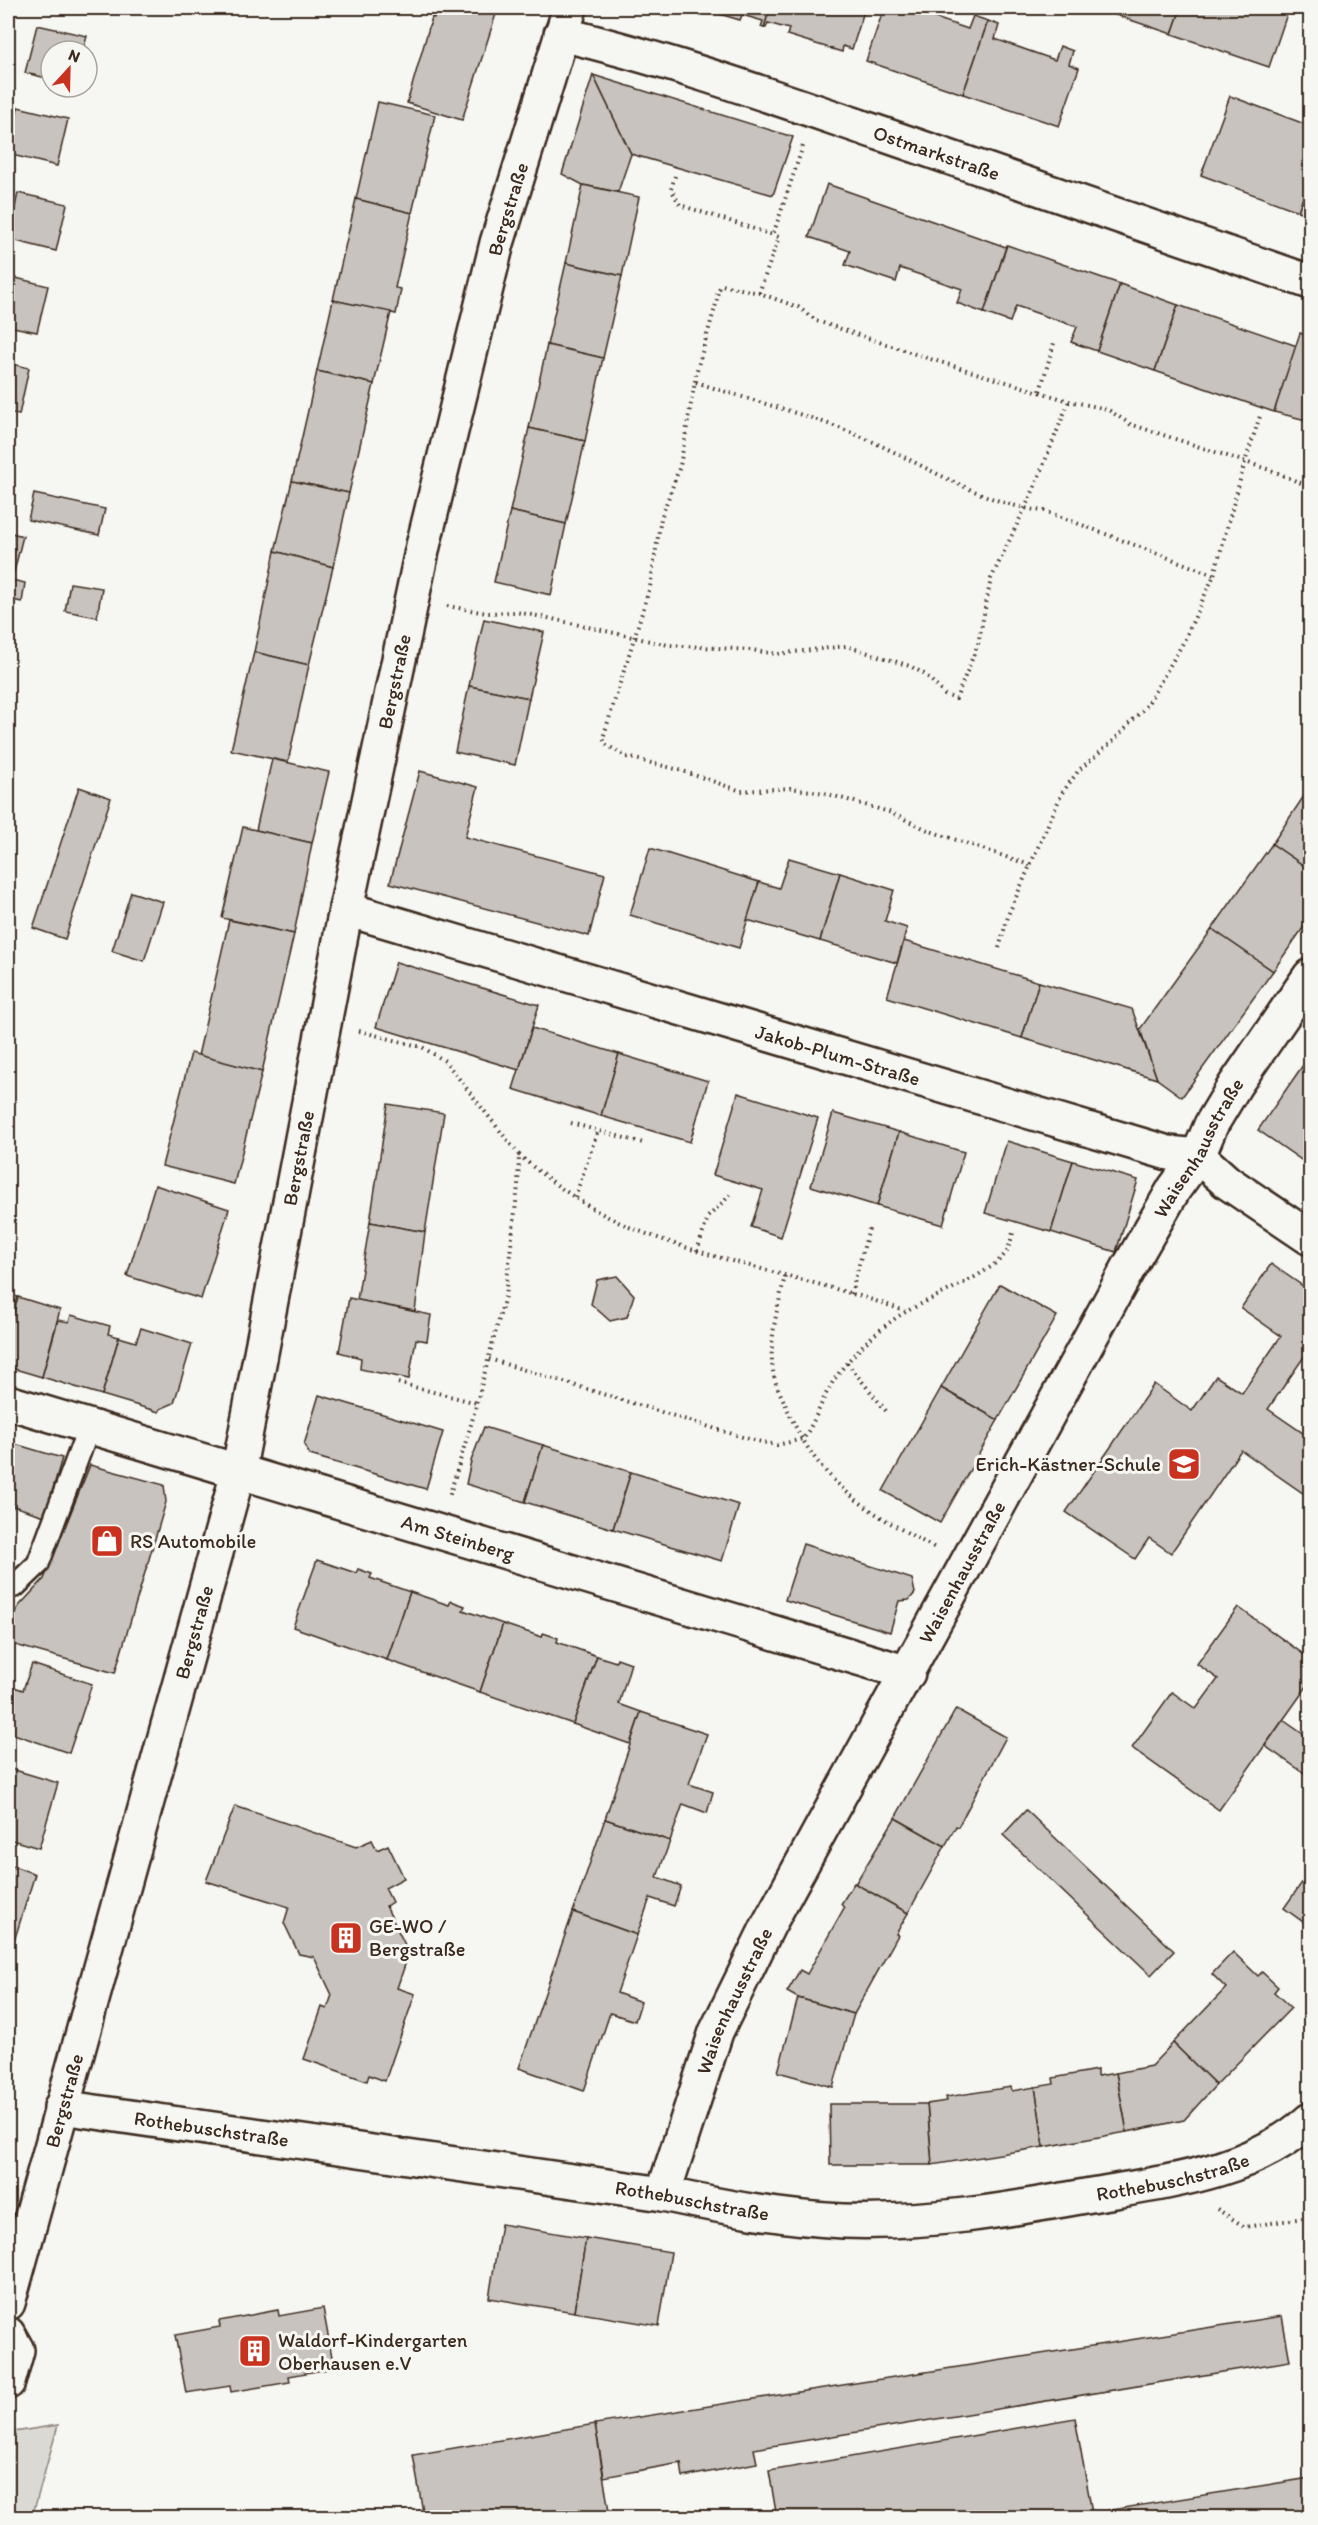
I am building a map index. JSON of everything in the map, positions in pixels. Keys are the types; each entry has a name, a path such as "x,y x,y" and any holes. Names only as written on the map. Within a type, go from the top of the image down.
{"street":[{"name":"Ostmarkstraße","path":"565,21 603,44 814,111 1311,282"},
{"name":"Bergstraße","path":"8,2303 12,2271 61,2108 238,1473 346,909 411,599 483,296 565,21"},
{"name":"Jakob-Plum-Straße","path":"346,909 1168,1153 1198,1156"},
{"name":"Waisenhausstraße","path":"663,2194 716,2032 742,1976 1129,1267 1174,1189 1198,1156 1210,1125 1235,1085 1311,976"},
{"path":"1198,1156 1227,1182 1311,1238"},
{"name":"Am Steinberg","path":"8,1402 908,1674"},
{"name":"Rothebuschstraße","path":"61,2108 663,2194 754,2213 842,2221 929,2220 995,2212 1173,2181 1229,2166 1259,2154 1289,2137 1311,2120"},
{"path":"8,2334 17,2350 8,2382"}],"lane":[{"path":"8,1587 15,1586 38,1564 89,1427"}],"path":[{"path":"773,235 814,111"},
{"path":"675,176 671,189 680,205 779,237 759,293"},
{"path":"1030,865 930,831 889,812 824,793 790,788 741,791 680,770 627,757 605,744 603,738 650,587 661,518 680,466 696,382 718,290 722,285 759,293 798,307 817,321 927,358 1069,401 1107,409 1130,424 1245,462 1311,487"},
{"path":"1040,391 1054,343"},
{"path":"696,382 853,433 951,479 1024,509 1045,511 1214,575"},
{"path":"411,599 487,613 516,612 668,645 751,650 777,654 846,646 910,666 926,675 945,695 956,699 978,644 991,579 1024,509 1069,401"},
{"path":"999,948 1009,913 1062,793 1073,778 1147,705 1183,643 1214,575 1261,413"},
{"path":"324,1024 422,1047 445,1061 519,1155 558,1188 632,1228 697,1251 906,1312"},
{"path":"571,1122 643,1143"},
{"path":"575,1197 598,1130"},
{"path":"438,1533 477,1403 505,1296 518,1186 519,1155"},
{"path":"697,1251 708,1217 730,1195"},
{"path":"850,1294 870,1225"},
{"path":"489,1359 752,1440 777,1445 803,1439 811,1428 827,1391 846,1363 893,1319 993,1265 1006,1251 1014,1229"},
{"path":"785,1276 773,1348 774,1377 811,1454 849,1497 894,1526 967,1565"},
{"path":"846,1363 887,1412"},
{"path":"398,1383 477,1403"},
{"path":"1173,2181 1245,2227 1311,2217"}],"shaded area":[{"path":"58,2425 32,2517 8,2517 8,2433"}],"building":[{"path":"437,8 477,8 496,14 462,120 407,103 432,17 434,18"},
{"path":"477,8 498,8 496,14"},
{"path":"699,8 770,8 764,28 761,27 763,21 742,15 740,20"},
{"path":"770,8 865,8 852,49 843,46 842,52 787,35 789,29 768,23 764,28"},
{"path":"884,8 906,8 968,29 973,16 988,21 963,94 866,61"},
{"path":"1095,8 1181,8 1172,34"},
{"path":"1181,8 1277,8 1288,11 1269,67 1172,34"},
{"path":"988,21 999,25 995,39 1055,60 1060,46 1073,51 1069,64 1079,68 1059,126 963,94"},
{"path":"37,25 87,36 86,39 39,39 39,76 25,73"},
{"path":"593,75 793,137 773,195 631,154"},
{"path":"593,75 631,154 618,192 583,185 562,174"},
{"path":"1230,96 1310,126 1310,179 1298,211 1201,175"},
{"path":"378,102 435,115 412,213 356,199"},
{"path":"18,107 68,119 57,166 8,154"},
{"path":"1310,179 1310,216 1298,211"},
{"path":"827,184 1006,247 984,313 957,303 962,289 900,268 896,282 845,265 850,251 809,237"},
{"path":"583,185 639,197 622,276 566,263"},
{"path":"18,193 67,204 56,251 8,239"},
{"path":"356,199 412,213 395,288 401,289 396,314 333,300"},
{"path":"1007,245 1120,284 1097,351 1071,342 1077,327 1016,306 1010,322 984,313"},
{"path":"566,263 622,276 603,358 547,345"},
{"path":"8,276 48,286 37,332 8,326"},
{"path":"1120,284 1178,305 1155,371 1097,351"},
{"path":"333,300 391,312 374,384 317,371"},
{"path":"1178,305 1297,346 1274,412 1155,371"},
{"path":"1300,333 1310,337 1310,421 1274,412"},
{"path":"547,345 603,358 585,441 529,428"},
{"path":"8,363 29,368 19,415 8,412"},
{"path":"317,371 374,384 349,493 292,481"},
{"path":"529,428 585,441 566,524 510,511"},
{"path":"292,481 349,493 333,567 275,551"},
{"path":"34,494 105,509 99,535 28,520"},
{"path":"510,511 566,524 551,595 494,582"},
{"path":"8,532 23,536 11,584 8,583"},
{"path":"275,551 333,567 309,665 254,652"},
{"path":"12,580 25,583 22,602 8,599 8,583 11,584"},
{"path":"70,583 102,588 97,617 65,611"},
{"path":"484,619 544,632 529,698 469,686"},
{"path":"254,652 309,665 288,762 231,750"},
{"path":"469,686 529,698 515,765 455,752"},
{"path":"272,759 329,772 312,843 256,830"},
{"path":"420,771 478,787 465,837 605,874 589,936 390,883"},
{"path":"79,787 111,798 65,939 33,928"},
{"path":"1310,787 1310,870 1272,844"},
{"path":"243,827 312,843 294,934 222,918"},
{"path":"1272,844 1310,870 1310,918 1273,971 1212,929"},
{"path":"650,848 759,882 739,948 630,915"},
{"path":"789,858 840,873 820,941 747,920 759,882 779,888"},
{"path":"840,873 894,890 885,921 907,928 897,963 820,941"},
{"path":"131,892 163,902 144,961 112,951"},
{"path":"229,920 294,934 262,1072 198,1056"},
{"path":"1212,929 1273,971 1182,1097 1157,1079 1140,1029"},
{"path":"904,941 1039,982 1022,1038 887,997"},
{"path":"396,962 539,1005 519,1070 376,1027"},
{"path":"1039,982 1132,1009 1157,1079 1022,1038"},
{"path":"532,1028 619,1054 601,1116 513,1089"},
{"path":"191,1053 262,1072 234,1184 162,1166"},
{"path":"619,1054 708,1081 690,1142 601,1116"},
{"path":"1310,1055 1310,1166 1258,1130"},
{"path":"738,1093 818,1118 781,1237 751,1227 763,1190 713,1175"},
{"path":"388,1104 444,1113 425,1232 370,1222"},
{"path":"833,1113 899,1132 877,1206 811,1186"},
{"path":"899,1132 964,1152 943,1225 877,1206"},
{"path":"1007,1141 1073,1161 1051,1232 985,1213"},
{"path":"1073,1161 1138,1180 1116,1252 1051,1232"},
{"path":"155,1185 229,1209 201,1299 127,1276"},
{"path":"370,1222 425,1232 415,1311 357,1300"},
{"path":"1271,1264 1310,1291 1310,1348 1268,1409 1310,1438 1310,1498 1241,1450 1171,1553 1149,1538 1135,1559 1066,1512 1154,1384 1192,1411 1216,1376 1242,1393 1281,1336 1241,1308"},
{"path":"617,1276 634,1295 627,1317 610,1321 591,1304 597,1280"},
{"path":"1000,1284 1057,1316 998,1420 941,1388"},
{"path":"8,1294 18,1297 8,1332"},
{"path":"18,1297 60,1310 42,1377 8,1367 8,1332"},
{"path":"349,1298 431,1315 427,1341 416,1339 409,1379 360,1369 361,1358 339,1352"},
{"path":"71,1315 110,1326 108,1334 119,1337 102,1395 42,1377 58,1320 69,1322"},
{"path":"141,1328 192,1344 174,1403 160,1409 159,1412 102,1395 119,1337 136,1342"},
{"path":"941,1388 998,1420 940,1523 883,1491"},
{"path":"319,1395 443,1432 426,1489 310,1455 304,1445"},
{"path":"484,1427 543,1445 525,1502 466,1484 471,1461"},
{"path":"8,1442 62,1458 45,1516 13,1506 10,1514 8,1513"},
{"path":"543,1445 631,1472 613,1529 525,1502"},
{"name":"RS Automobile","path":"90,1465 164,1485 166,1502 115,1673 8,1643 8,1624 19,1606 44,1579"},
{"path":"631,1472 739,1505 722,1561 613,1529"},
{"path":"803,1544 912,1579 915,1593 909,1600 899,1601 890,1632 785,1600"},
{"path":"317,1560 356,1573 358,1569 372,1574 370,1578 410,1592 387,1660 293,1627"},
{"path":"410,1592 449,1605 451,1601 465,1606 463,1610 503,1624 480,1692 387,1660"},
{"path":"1238,1607 1310,1659 1310,1682 1219,1810 1132,1748 1172,1692 1196,1709 1218,1679 1197,1664"},
{"path":"503,1624 542,1637 543,1633 558,1638 557,1642 597,1656 573,1724 480,1692"},
{"path":"597,1656 616,1662 617,1658 631,1663 619,1704 641,1712 630,1744 573,1724"},
{"path":"32,1664 92,1684 69,1753 8,1732 8,1685 23,1690"},
{"path":"956,1709 1006,1737 958,1827 956,1826 945,1846 895,1818"},
{"path":"641,1712 707,1734 689,1784 713,1792 707,1813 683,1804 670,1841 605,1819"},
{"path":"1283,1720 1310,1739 1310,1777 1265,1746"},
{"path":"8,1768 58,1783 39,1848 8,1839"},
{"name":"GE-WO / Bergstraße","path":"235,1806 356,1847 372,1840 377,1850 388,1845 404,1878 385,1888 392,1902 386,1906 409,1953 397,1988 415,1994 385,2081 369,2075 367,2081 304,2059 322,2007 327,2009 332,1995 314,1957 299,1954 284,1923 289,1907 206,1881"},
{"path":"1026,1810 1174,1951 1151,1975 1003,1835"},
{"path":"895,1818 945,1846 908,1913 855,1884"},
{"path":"605,1819 670,1841 657,1877 681,1886 674,1906 650,1898 637,1935 573,1912"},
{"path":"8,1864 35,1874 15,1938 8,1936"},
{"path":"1310,1871 1310,1927 1284,1908"},
{"path":"854,1883 908,1913 854,2014 798,1998 787,1992 800,1970 807,1974 844,1908 841,1904"},
{"path":"573,1912 637,1935 617,1993 641,2002 635,2021 610,2013 584,2091 519,2068"},
{"path":"1233,1952 1258,1976 1262,1972 1278,1987 1274,1992 1291,2008 1216,2085 1173,2043 1226,1988 1212,1974"},
{"path":"798,1998 854,2014 833,2087 778,2072"},
{"path":"1173,2043 1216,2085 1184,2120 1127,2132 1116,2073 1151,2066"},
{"path":"1097,2070 1097,2076 1116,2073 1127,2132 1044,2147 1035,2087 1054,2084 1053,2078"},
{"path":"1011,2087 1012,2091 1035,2087 1044,2147 932,2165 927,2104 947,2101 946,2097"},
{"path":"829,2104 927,2104 932,2165 830,2165"},
{"path":"501,2224 586,2238 574,2312 489,2298"},
{"path":"586,2238 671,2252 659,2326 574,2312"},
{"name":"Waldorf-Kindergarten Oberhausen e.V","path":"323,2308 334,2368 289,2376 290,2382 231,2392 230,2386 186,2393 175,2335 220,2327 219,2321 278,2310 279,2316"},
{"path":"1282,2316 1290,2361 754,2449 757,2463 683,2477 681,2463 604,2477 595,2424"},
{"path":"1075,2418 1093,2518 777,2518 769,2471"},
{"path":"595,2424 610,2518 424,2518 413,2455"},
{"path":"1310,2478 1310,2518 1093,2518 1092,2513"}],"place":[{"name":"Erich-Kästner-Schule","path":"1184,1464"},
{"name":"RS Automobile","path":"107,1541"},
{"name":"GE-WO / Bergstraße","path":"346,1938"},
{"name":"Waldorf-Kindergarten Oberhausen e.V","path":"255,2351"}]}
